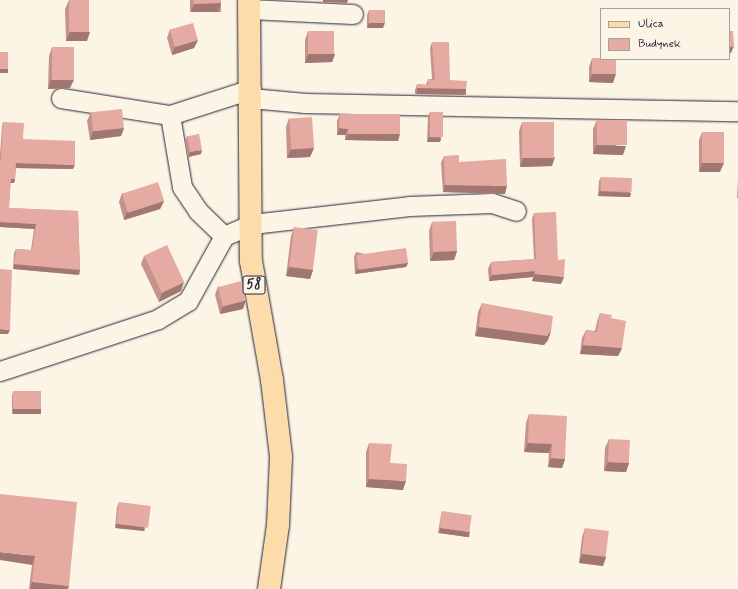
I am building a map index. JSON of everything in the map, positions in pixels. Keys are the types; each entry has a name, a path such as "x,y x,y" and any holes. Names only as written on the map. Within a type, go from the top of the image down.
{"main road":[{"name":"58","path":"249,5 252,276 272,380 281,457 278,525 270,589"}],"street":[{"path":"249,5 353,14"},
{"path":"61,98 170,115 251,94 305,103 738,111"},
{"path":"170,115 182,187 198,211 224,236"},
{"path":"0,371 164,316 188,301 224,236 252,224 409,206 492,204 516,212"}],"building":[{"path":"69,0 89,0 89,32 69,32"},
{"path":"194,0 221,0 221,3 194,4"},
{"path":"369,10 385,10 385,23 369,23"},
{"path":"193,23 198,40 175,47 170,30"},
{"path":"308,31 334,31 334,54 308,54"},
{"path":"730,31 733,31 734,46 730,47"},
{"path":"432,42 449,42 450,80 467,81 466,89 417,88 417,84 428,85 428,79 435,80"},
{"path":"52,47 74,47 74,80 52,80"},
{"path":"0,52 8,52 8,69 0,69"},
{"path":"592,58 600,58 600,60 616,60 616,74 592,74"},
{"path":"122,109 124,128 93,131 91,112"},
{"path":"430,112 443,112 443,137 430,137"},
{"path":"340,114 400,114 400,134 348,134 348,129 339,128"},
{"path":"312,117 314,148 291,150 289,119"},
{"path":"597,120 627,120 627,145 597,145"},
{"path":"3,122 24,123 23,139 75,141 75,165 16,163 15,179 11,179 9,208 78,211 80,270 14,264 16,249 32,250 36,224 0,222 0,160"},
{"path":"522,122 554,122 554,158 522,158"},
{"path":"702,132 724,132 724,163 702,163"},
{"path":"199,134 202,150 190,152 187,136"},
{"path":"459,155 459,162 506,159 507,186 445,185 444,156"},
{"path":"601,177 632,178 631,192 601,191"},
{"path":"158,182 164,201 128,213 122,194"},
{"path":"556,212 558,260 565,259 564,277 535,274 535,271 492,275 491,262 536,259 534,213"},
{"path":"456,221 457,251 433,252 432,222"},
{"path":"294,227 318,230 313,270 289,267"},
{"path":"167,245 184,282 162,293 144,256"},
{"path":"406,248 408,263 359,270 356,255"},
{"path":"0,269 12,270 10,330 0,329"},
{"path":"241,281 246,300 223,307 218,287"},
{"path":"482,303 553,316 551,331 547,336 479,327"},
{"path":"600,313 612,315 611,318 626,321 622,348 583,345 586,330 597,332"},
{"path":"13,391 41,391 41,409 13,409"},
{"path":"529,414 567,416 565,459 551,458 552,444 528,443"},
{"path":"609,439 630,440 629,463 608,462"},
{"path":"369,443 392,444 390,463 407,464 406,481 369,479"},
{"path":"0,494 77,502 69,586 32,582 35,556 0,552"},
{"path":"119,502 151,506 148,528 116,524"},
{"path":"442,511 472,515 469,532 440,528"},
{"path":"585,528 609,531 606,557 582,554"}]}
